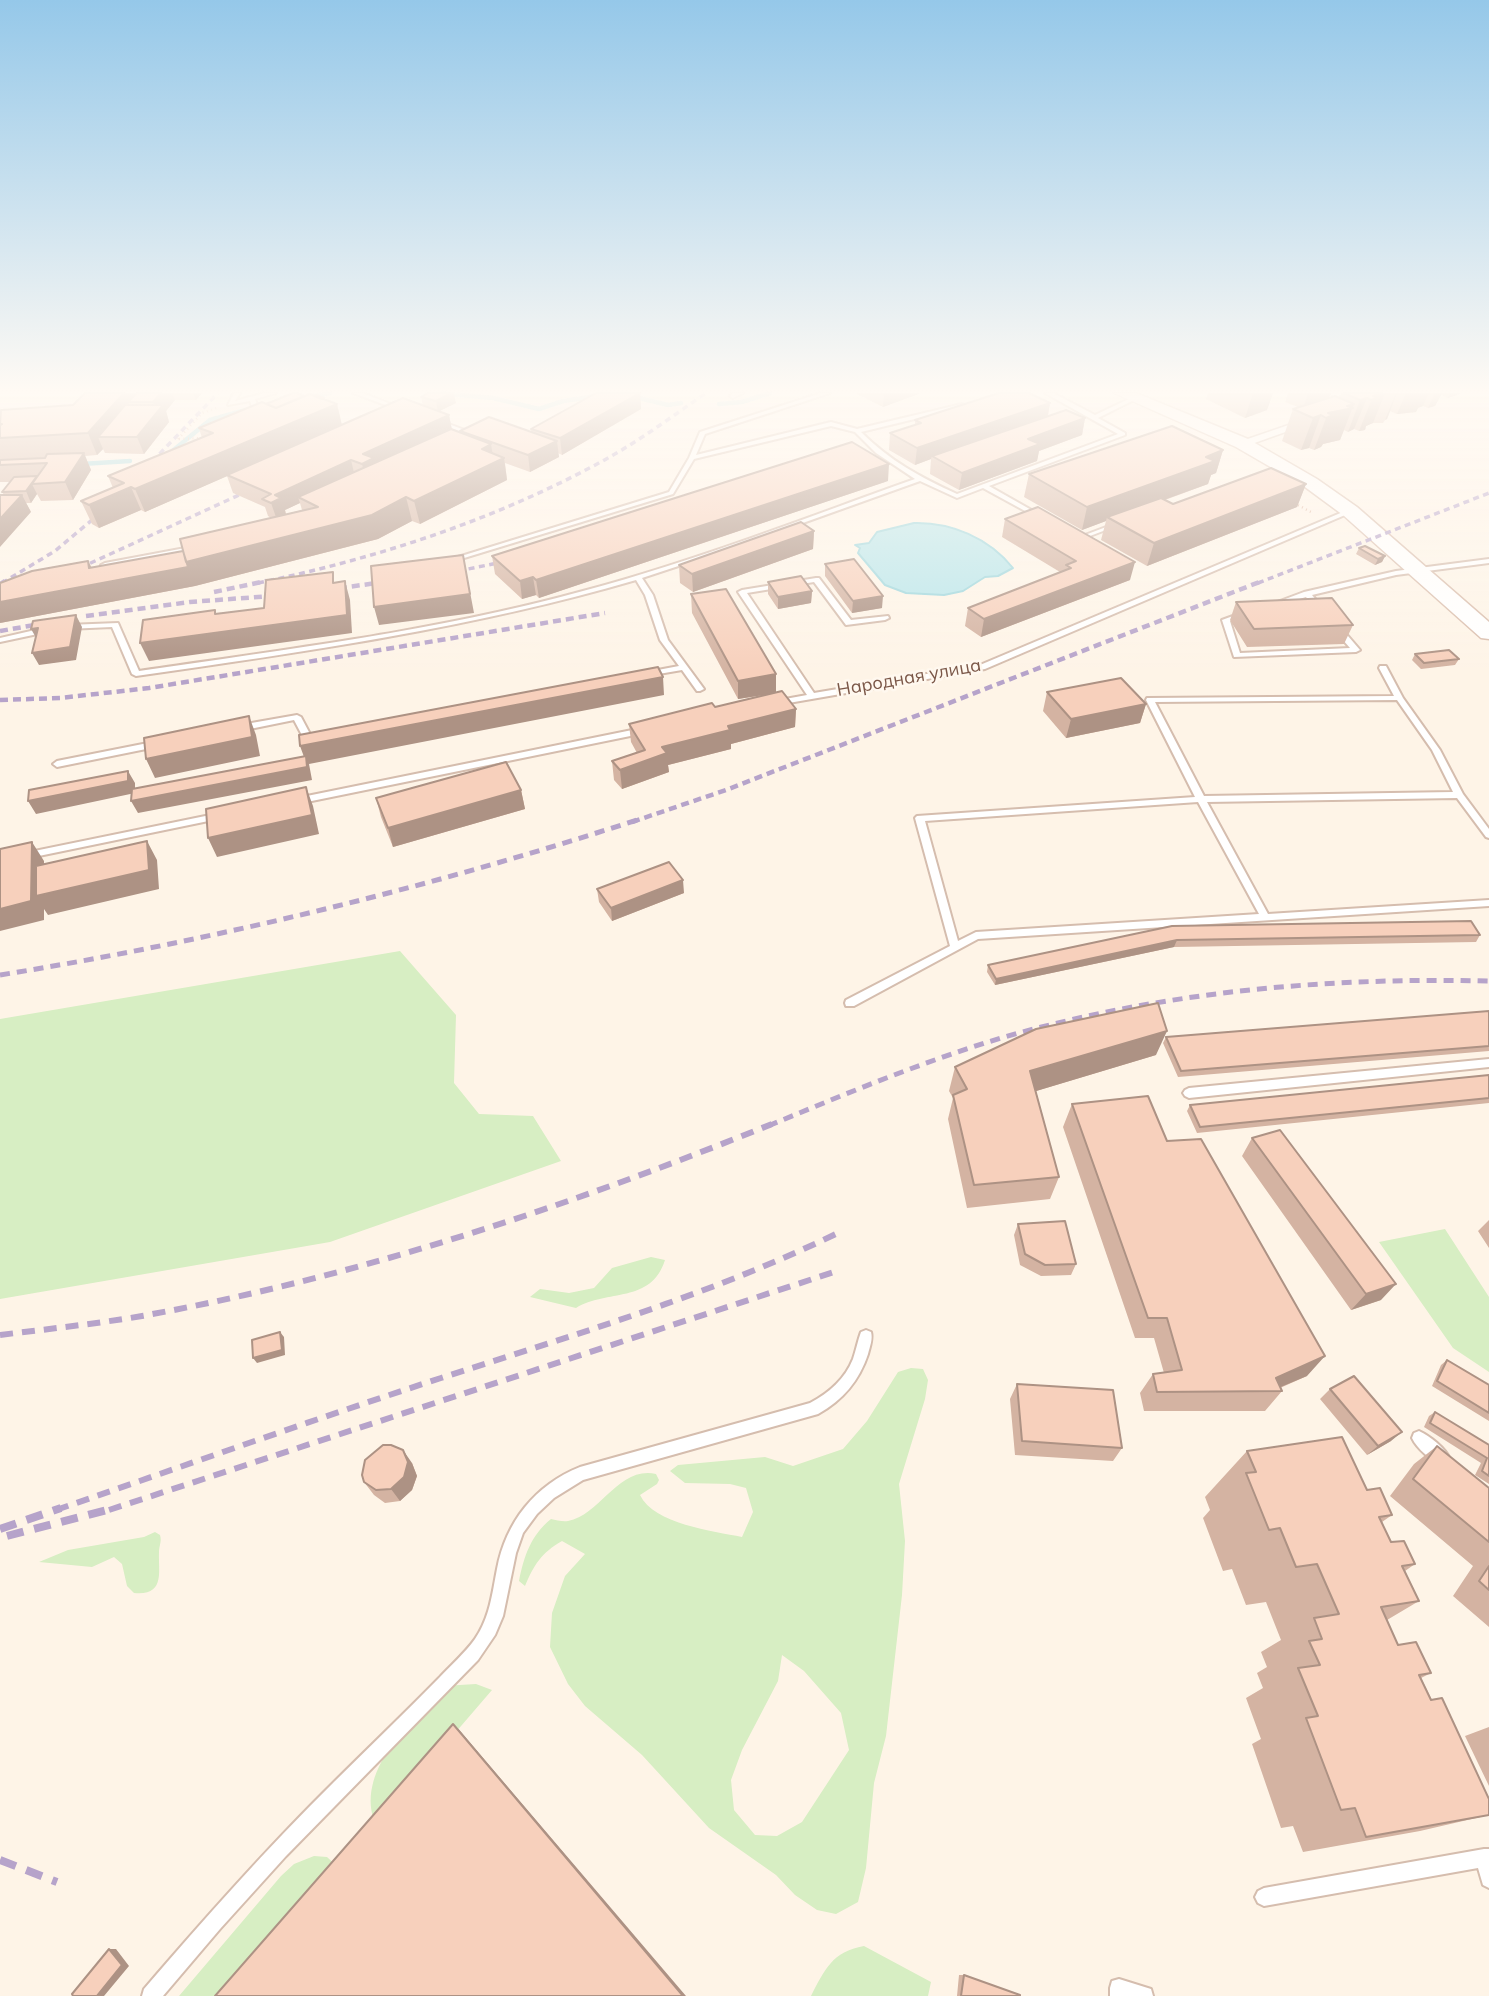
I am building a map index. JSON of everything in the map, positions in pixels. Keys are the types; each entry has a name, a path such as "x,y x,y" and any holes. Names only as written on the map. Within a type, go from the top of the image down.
{"main road":[{"path":"1317,486 1350,511 1489,633"}],"lane":[{"path":"442,563 671,493 675,486"},
{"path":"0,640 16,634 64,627 115,625 136,674 388,636 538,605 638,578 900,486"},
{"path":"936,486 957,496 984,486"},
{"path":"984,486 1044,519"},
{"name":"Народная улица","path":"885,618 849,623 816,580 741,592 812,696 982,667 1350,511"},
{"path":"1080,538 1119,524"},
{"path":"1068,532 1091,545"},
{"path":"97,567 199,548"},
{"path":"1261,608 1307,594 1415,570 1489,561"},
{"path":"638,578 649,595 664,640 700,689"},
{"path":"1307,594 1324,613"},
{"path":"1250,612 1226,620 1237,655 1356,650 1332,622"},
{"path":"642,675 682,668"},
{"path":"1383,668 1399,698 1436,750 1459,795 1489,835"},
{"path":"772,704 812,696"},
{"path":"1265,917 1150,700 1399,698"},
{"path":"230,730 297,717 307,737 320,734"},
{"path":"284,803 650,729"},
{"path":"57,764 164,743"},
{"path":"955,947 920,818 1201,799 1459,795"},
{"path":"0,861 230,814"},
{"path":"850,1003 976,936 1489,903"},
{"path":"1189,1093 1489,1063"},
{"path":"150,1996 197,1940 315,1813 420,1711 480,1646 494,1623 501,1601 512,1540 536,1503 580,1474 822,1404 843,1389 852,1376 862,1358 866,1336"},
{"path":"1419,1438 1459,1471"},
{"path":"1264,1897 1487,1858 1489,1879"},
{"path":"1119,1996 1119,1988 1144,1996"}],"green space":[{"path":"400,951 456,1015 454,1083 479,1114 533,1116 561,1161 330,1242 0,1299 0,1019"},
{"path":"1445,1229 1489,1297 1489,1372 1453,1348 1379,1242"},
{"path":"651,1257 665,1260 658,1274 639,1290 588,1302 576,1308 530,1297 540,1289 569,1293 594,1288 612,1268"},
{"path":"911,1368 923,1369 928,1380 925,1399 899,1484 905,1541 902,1595 886,1736 874,1783 866,1868 858,1902 836,1914 817,1910 795,1895 776,1875 709,1828 642,1755 585,1706 568,1684 550,1647 552,1613 565,1576 585,1554 562,1541 539,1560 525,1586 519,1581 529,1547 544,1525 551,1519 566,1521 580,1517 620,1484 643,1473 656,1474 659,1480 640,1495 647,1505 658,1513 685,1525 742,1537 753,1512 746,1488 730,1484 685,1483 670,1471 678,1465 765,1457 793,1466 843,1449 867,1421 898,1372","holes":["782,1655 804,1671 841,1713 849,1750 802,1822 777,1836 755,1835 734,1810 731,1780 742,1750 778,1681"]},
{"path":"155,1532 160,1535 161,1540 158,1581 151,1591 144,1593 134,1593 127,1586 122,1564 114,1557 92,1567 39,1562 68,1550 144,1537"},
{"path":"476,1684 492,1690 376,1825 371,1805 372,1786 389,1749 443,1686"},
{"path":"314,1856 327,1857 341,1870 232,1996 179,1996 281,1876 294,1864"},
{"path":"864,1946 931,1982 928,1996 811,1996 825,1970 837,1957"}],"water":[{"path":"914,523 942,525 968,534 993,548 1013,568 998,576 985,577 963,591 944,595 906,593 885,585 858,553 860,548 855,545 869,543 877,532"}],"building":[{"path":"7,486 30,486 26,491 2,492"},
{"path":"116,486 142,486 135,489 131,487 89,505 81,501"},
{"path":"253,486 294,486 275,495 281,498 271,503 262,499 271,494"},
{"path":"322,486 445,486 414,501 406,497 372,515 186,562 180,539 318,507 298,497"},
{"path":"713,486 822,486 536,580 533,577 520,581 492,556"},
{"path":"1050,486 1145,486 1087,507"},
{"path":"1222,486 1300,486 1154,543 1107,517 1161,498 1173,504"},
{"path":"0,495 22,495 0,519"},
{"path":"1038,507 1135,562 984,619 968,608 1071,568 1066,565 1076,561 1005,519"},
{"path":"801,522 814,531 692,574 679,565"},
{"path":"1365,546 1385,556 1378,559 1359,548"},
{"path":"183,551 188,567 0,602 0,583 32,571 88,561 89,568"},
{"path":"463,555 470,594 374,607 371,566"},
{"path":"854,559 883,596 853,601 825,564"},
{"path":"333,572 333,583 345,581 347,615 140,643 143,620 215,610 215,614 264,608 266,580"},
{"path":"801,576 812,591 778,597 768,582"},
{"path":"726,589 776,674 738,681 691,594"},
{"path":"1332,598 1353,625 1254,629 1236,602"},
{"path":"76,615 70,647 32,653 38,628 31,629 33,621"},
{"path":"1449,650 1459,659 1424,663 1415,654"},
{"path":"658,667 663,677 300,746 299,735"},
{"path":"1121,678 1146,704 1071,719 1047,692"},
{"path":"782,691 796,709 728,726 730,730 662,747 667,753 620,770 612,761 645,750 629,724 712,703 715,707"},
{"path":"249,716 252,737 146,759 144,738"},
{"path":"306,756 307,767 131,801 132,789"},
{"path":"506,762 521,790 388,828 376,798"},
{"path":"128,771 128,781 28,801 29,790"},
{"path":"306,787 312,815 208,838 206,809"},
{"path":"147,841 149,870 36,896 36,866"},
{"path":"32,842 31,901 0,909 0,849"},
{"path":"669,862 683,880 611,908 597,889"},
{"path":"1471,921 1480,935 1177,940 996,979 988,965 1172,926"},
{"path":"1158,1003 1167,1031 1030,1071 1059,1177 974,1185 953,1095 967,1089 955,1067 1036,1029"},
{"path":"1489,1011 1489,1046 1181,1071 1166,1037"},
{"path":"1489,1075 1489,1098 1200,1127 1190,1105"},
{"path":"1148,1096 1167,1141 1201,1139 1325,1356 1276,1378 1282,1391 1157,1392 1153,1374 1182,1370 1167,1318 1148,1318 1072,1104"},
{"path":"1280,1130 1396,1284 1366,1294 1252,1138"},
{"path":"1065,1221 1076,1264 1045,1265 1025,1254 1018,1224"},
{"path":"280,1332 282,1350 253,1358 252,1340"},
{"path":"1447,1360 1489,1385 1489,1413 1437,1381"},
{"path":"1354,1376 1402,1432 1378,1446 1330,1389"},
{"path":"1017,1384 1113,1390 1122,1448 1022,1441"},
{"path":"1435,1412 1489,1445 1489,1476 1482,1471 1487,1458 1430,1423"},
{"path":"1342,1437 1367,1490 1380,1488 1392,1515 1379,1517 1391,1542 1404,1541 1415,1564 1402,1566 1419,1601 1381,1607 1398,1645 1416,1642 1431,1673 1419,1675 1431,1700 1442,1698 1489,1799 1489,1815 1366,1837 1355,1808 1341,1810 1306,1718 1318,1716 1298,1668 1320,1665 1309,1641 1322,1639 1314,1618 1339,1614 1317,1564 1296,1567 1280,1528 1269,1530 1246,1473 1256,1472 1247,1451"},
{"path":"383,1445 403,1450 408,1462 404,1477 391,1489 376,1490 364,1482 362,1475 365,1460"},
{"path":"1437,1446 1489,1488 1489,1542 1413,1479"},
{"path":"1489,1566 1489,1590 1479,1581"},
{"path":"453,1724 683,1996 215,1996"},
{"path":"109,1949 122,1965 97,1996 73,1996 72,1994"},
{"path":"964,1975 1020,1995 1020,1996 961,1996"}],"railway":[{"path":"258,583 349,561 438,534 553,486"},
{"path":"1258,583 1489,493"},
{"path":"71,572 239,495"},
{"path":"2,583 55,551 105,509"},
{"path":"448,573 513,560"},
{"path":"0,584 5,581"},
{"path":"214,592 266,581"},
{"path":"326,590 391,581"},
{"path":"378,583 392,581"},
{"path":"632,822 726,790 1262,581"},
{"path":"86,616 190,602 285,595"},
{"path":"0,700 60,698 149,688 605,613"},
{"path":"0,631 52,622"},
{"path":"0,975 162,946 322,910 480,868 637,820"},
{"path":"768,1126 971,1047 1061,1022 1121,1009 1304,985 1427,980 1489,981"},
{"path":"0,1335 142,1316 223,1300 383,1260 540,1211 772,1124"},
{"path":"56,1510 344,1410 692,1295 838,1233"},
{"path":"109,1510 840,1270"},
{"path":"0,1529 61,1508"},
{"path":"7,1536 115,1508"},
{"path":"0,1860 57,1882"}]}
